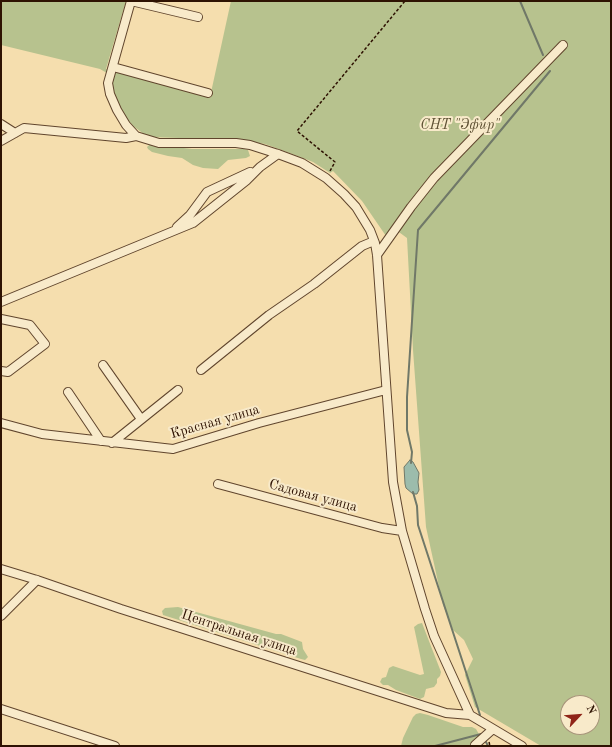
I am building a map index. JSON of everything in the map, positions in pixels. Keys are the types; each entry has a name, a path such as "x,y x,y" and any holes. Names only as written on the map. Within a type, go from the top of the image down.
{"street":[{"path":"136,136 126,125 117,110 110,94 108,83 131,1 198,17"},
{"path":"378,256 411,207 434,178 564,45"},
{"path":"112,67 208,93"},
{"path":"1,124 15,133"},
{"path":"1,141 24,128 126,138 136,136 159,143 236,143 250,145 302,163 326,178 356,206 370,230 378,256 393,482 402,531 425,609 434,636 470,715 522,746"},
{"path":"170,233 190,215 207,192 244,176 278,154"},
{"path":"1,302 193,223 260,167"},
{"path":"201,370 269,315 314,284 362,246 374,241"},
{"path":"1,319 30,325 45,344 8,372 1,370"},
{"path":"103,365 141,419"},
{"path":"112,442 178,390"},
{"name":"Красная улица","path":"1,423 42,434 168,449 178,448 259,423 386,390"},
{"path":"68,392 101,441"},
{"name":"Садовая улица","path":"218,484 382,528 402,531"},
{"name":"Центральная улица","path":"1,569 446,713 470,715"},
{"path":"1,616 37,580"},
{"path":"1,709 115,746"},
{"path":"477,742 493,728"}],"path":[{"path":"326,178 336,162 297,130 405,1"}],"green space":[{"name":"СНТ \"Эфир\"","path":"1,1 126,1 106,69 210,97 231,1 611,1 611,746 541,746 475,707 465,675 473,659 464,640 453,630 443,605 426,527 413,350 407,238 392,227 386,236 362,201 333,171 330,173 313,162 265,144 240,140 148,137 133,126 119,108 113,91 112,76 100,69 1,45"},
{"path":"150,144 192,149 244,149 248,150 250,156 246,158 228,160 218,169 203,168 193,165 182,158 152,152 147,147"},
{"path":"178,607 276,634 281,634 302,642 303,649 308,657 305,660 301,659 163,615 162,611 165,608"},
{"path":"422,623 441,672 434,687 426,689 424,697 420,699 396,690 388,685 383,685 380,682 382,678 386,677 389,668 393,666 420,675 424,674 414,627"},
{"path":"420,713 463,727 472,727 476,729 480,736 482,746 401,746 403,738 413,717"}],"shaded area":[{"path":"410,460 413,462 419,473 419,490 417,494 413,494 406,488 405,484 404,467"}],"waterway":[{"path":"520,1 543,55"},
{"path":"411,463 412,452 407,430 407,397 418,230 550,71"},
{"path":"413,492 417,506 418,525 480,715"},
{"path":"435,746 481,734 483,737"},
{"path":"485,740 488,746"}]}
